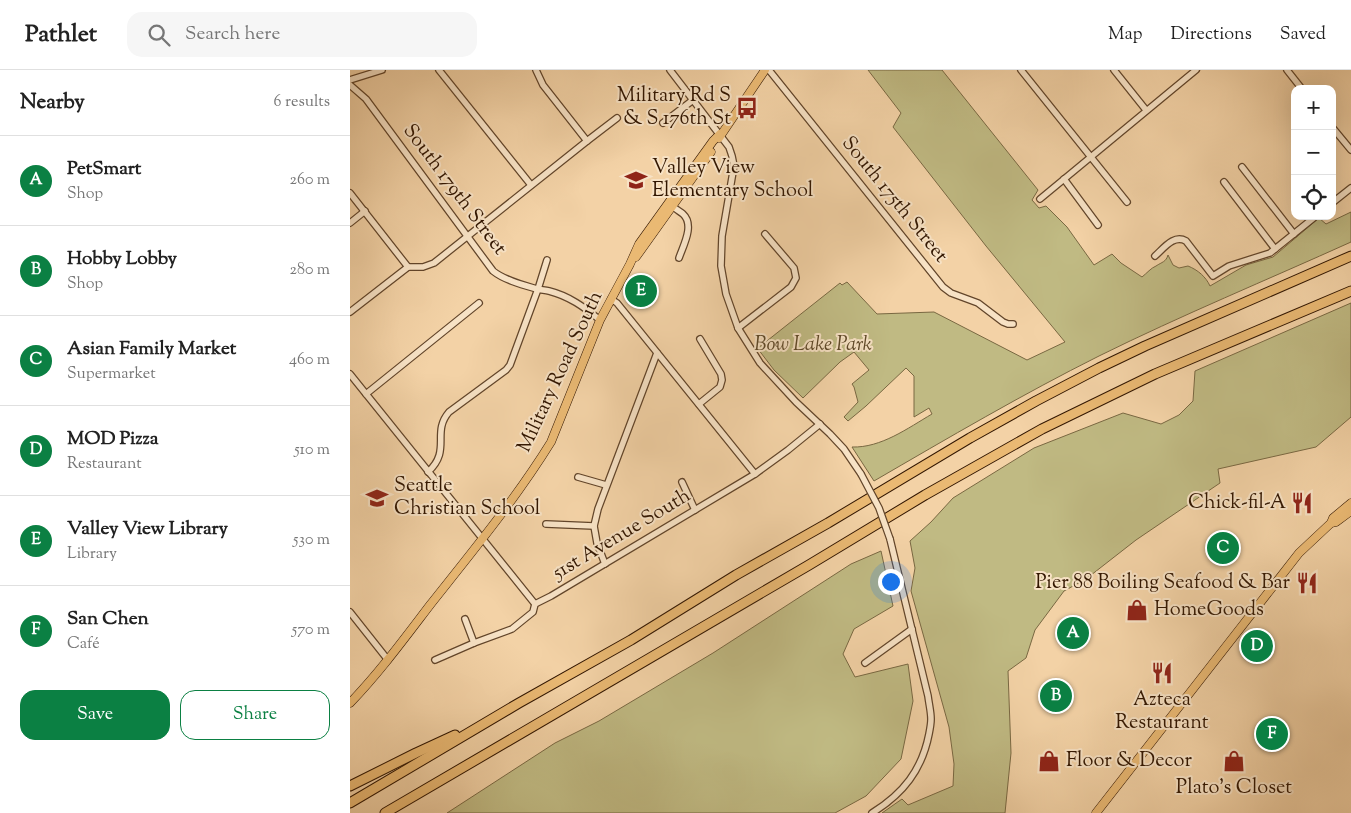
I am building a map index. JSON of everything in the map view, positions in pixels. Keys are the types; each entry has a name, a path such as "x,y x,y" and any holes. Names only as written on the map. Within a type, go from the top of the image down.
{"highway":[{"path":"350,802 631,640 736,575 1036,401 1145,346 1351,256"},
{"path":"385,813 917,500 1034,434 1155,374 1351,290"},
{"path":"350,786 416,753 494,718"}],"main road":[{"name":"Military Road South","path":"350,703 388,660 483,540 521,488 551,442 600,320 630,264 638,244 670,205 713,140 720,134 767,70"},
{"path":"1096,813 1299,552 1351,503"},
{"path":"1331,523 1336,522 1351,511"}],"street":[{"path":"350,80 382,70"},
{"path":"439,70 531,185"},
{"path":"536,70 542,85 587,141"},
{"path":"670,70 720,134 729,147 732,156 734,166 722,236 722,266 726,294 738,328 754,355 768,373 844,449 861,474 878,508 890,539 928,696 931,719 926,746 919,765 905,786 888,803 872,813"},
{"name":"South 175th Street","path":"767,70 943,287 951,293 978,303 1003,322 1013,324"},
{"path":"1021,70 1127,202"},
{"path":"1115,70 1146,110"},
{"path":"1040,199 1196,70"},
{"path":"1287,70 1299,85"},
{"name":"South 179th Street","path":"350,85 366,98 493,271 499,276 538,290 548,290 569,298 600,320"},
{"path":"663,124 693,100"},
{"path":"350,312 408,266 423,267 434,263 617,118"},
{"path":"1334,130 1351,150"},
{"path":"1242,167 1294,234"},
{"path":"1064,179 1098,224"},
{"path":"1224,182 1275,249"},
{"path":"1336,200 1351,188"},
{"path":"350,193 408,266"},
{"path":"670,205 684,215 688,224 679,258"},
{"path":"350,223 365,211"},
{"path":"1155,256 1172,241 1183,239 1214,276 1229,266 1262,256 1275,249 1311,220"},
{"path":"738,328 791,287 796,278 794,268 765,234"},
{"path":"428,472 434,466 440,452 441,427 449,412 506,370 510,365 547,260"},
{"path":"611,299 617,303 755,474"},
{"path":"366,394 478,304"},
{"path":"699,404 720,387 722,380 721,374 700,339"},
{"path":"605,564 597,542 594,526 598,509 657,353"},
{"path":"350,374 535,604"},
{"name":"51st Avenue South","path":"435,660 512,629 533,612 535,604 755,474 820,424"},
{"path":"578,477 606,486"},
{"path":"682,482 695,510"},
{"path":"546,524 594,526"},
{"path":"351,615 388,660"},
{"path":"465,619 474,643"},
{"path":"865,663 912,629"}],"green space":[{"name":"Bow Lake Park","path":"868,70 942,70 1038,190 1032,200 1039,208 1046,206 1067,227 1094,265 1112,254 1121,263 1142,277 1152,268 1165,261 1168,255 1173,265 1179,268 1188,266 1204,277 1210,286 1246,265 1273,257 1317,220 1321,220 1326,224 1351,212 1351,242 1099,356 1014,401 874,481 852,447 884,441 932,414 929,408 914,417 914,376 906,368 848,421 844,417 858,402 852,384 869,370 854,352 840,362 803,398 774,370 758,349 840,283 842,285 847,282 877,314 934,312 1027,360 1065,342 986,246 893,127 901,113"},
{"path":"1351,303 1351,417 1316,447 1218,469 1220,483 1136,540 1086,579 1064,591 1035,630 1026,658 1008,671 1011,753 1005,813 882,813 902,799 908,805 953,786 954,764 949,727 911,591 915,568 910,541 953,498 1034,448 1123,413 1161,424 1179,415 1193,401 1195,371"},
{"path":"881,551 893,606 854,629 843,654 855,677 908,664 913,701 901,759 866,796 835,813 447,813 555,743 599,721 713,653 851,564"}],"place":[{"name":"Military Rd S & S 176th St","path":"747,108"},
{"name":"Valley View Elementary School","path":"636,180"},
{"name":"Valley View Library","path":"641,291"},
{"name":"Seattle Christian School","path":"377,498"},
{"name":"Chick-fil-A","path":"1302,503"},
{"name":"Asian Family Market","path":"1223,548"},
{"name":"Pier 88 Boiling Seafood & Bar","path":"1307,583"},
{"name":"HomeGoods","path":"1137,610"},
{"name":"PetSmart","path":"1073,633"},
{"name":"MOD Pizza","path":"1257,646"},
{"name":"Azteca Restaurant","path":"1162,673"},
{"name":"Hobby Lobby","path":"1056,696"},
{"name":"San Chen","path":"1272,734"},
{"name":"Floor & Decor","path":"1049,761"},
{"name":"Plato's Closet","path":"1234,761"}]}
